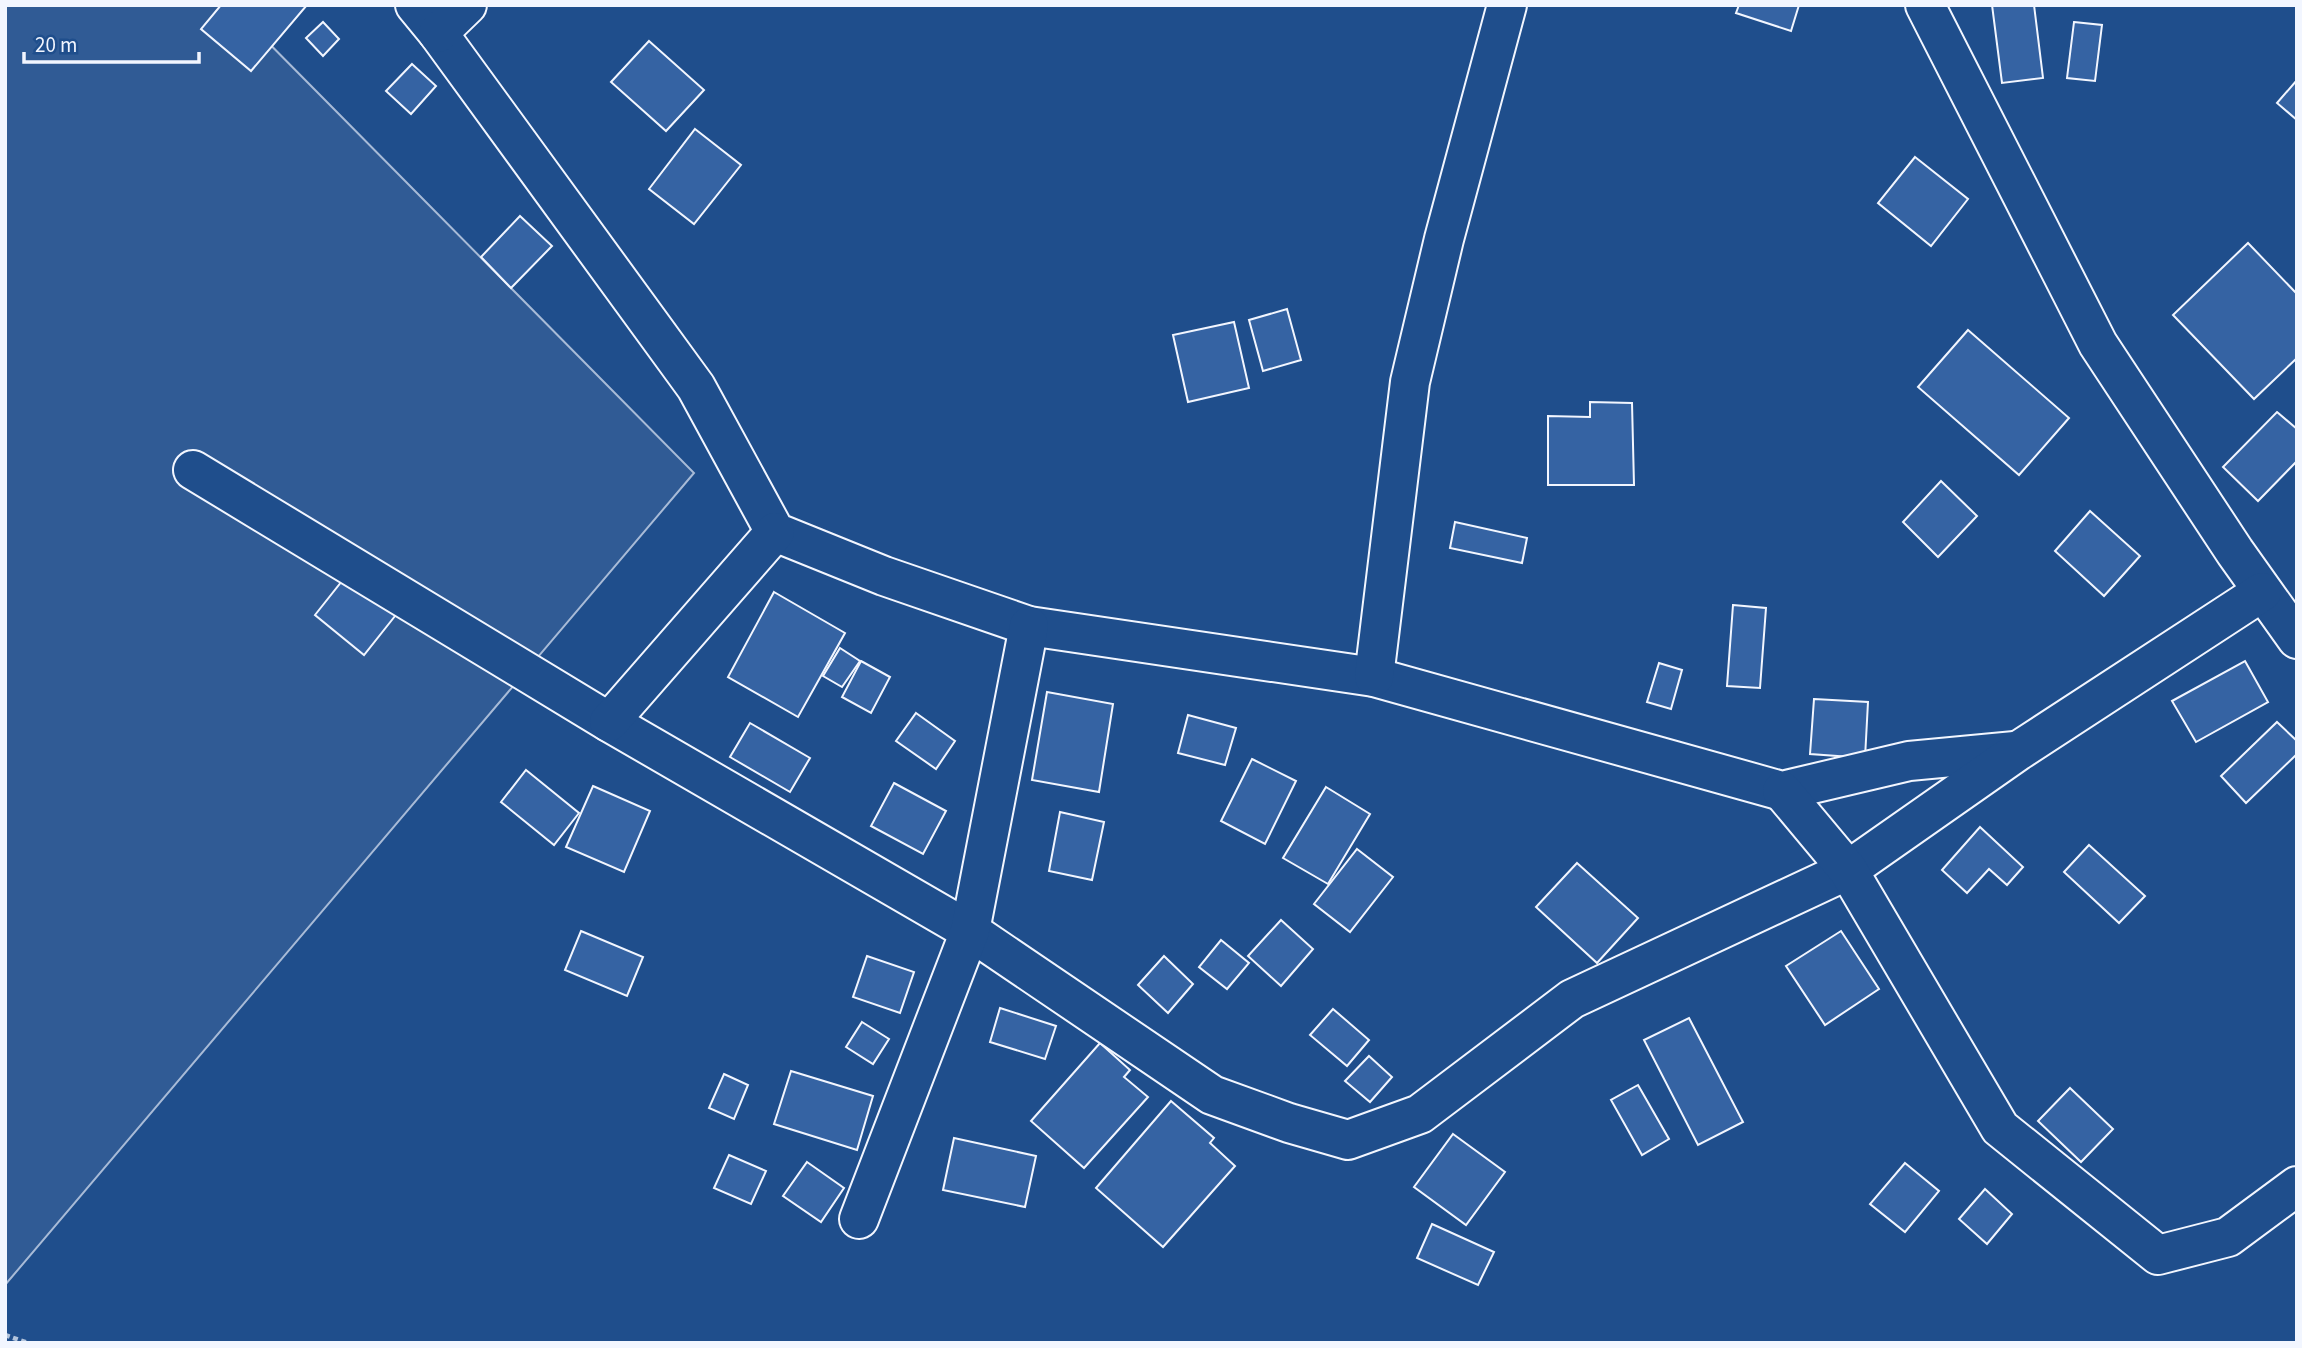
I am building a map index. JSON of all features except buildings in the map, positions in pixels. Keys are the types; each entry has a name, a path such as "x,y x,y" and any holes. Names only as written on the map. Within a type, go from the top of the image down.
{"street":[{"path":"467,5 426,19 696,387 775,532 884,576 1029,626 1374,677 1782,791 1909,761 2018,751"},
{"path":"1374,677 1410,383 1444,239 1507,5"},
{"path":"1925,5 2098,344 2262,592 2297,639"},
{"path":"193,470 609,722 970,931 1212,1095 1289,1123 1348,1140 1420,1114 1572,999 1848,870 2018,751 2262,592"},
{"path":"609,722 775,532"},
{"path":"859,1219 970,931 1029,626"},
{"path":"1782,791 1848,870 2000,1128 2158,1255 2228,1237 2297,1186"}],"path":[{"path":"5,1335 27,1343"}],"shaded area":[{"path":"5,5 231,5 694,473 5,1285"}]}
